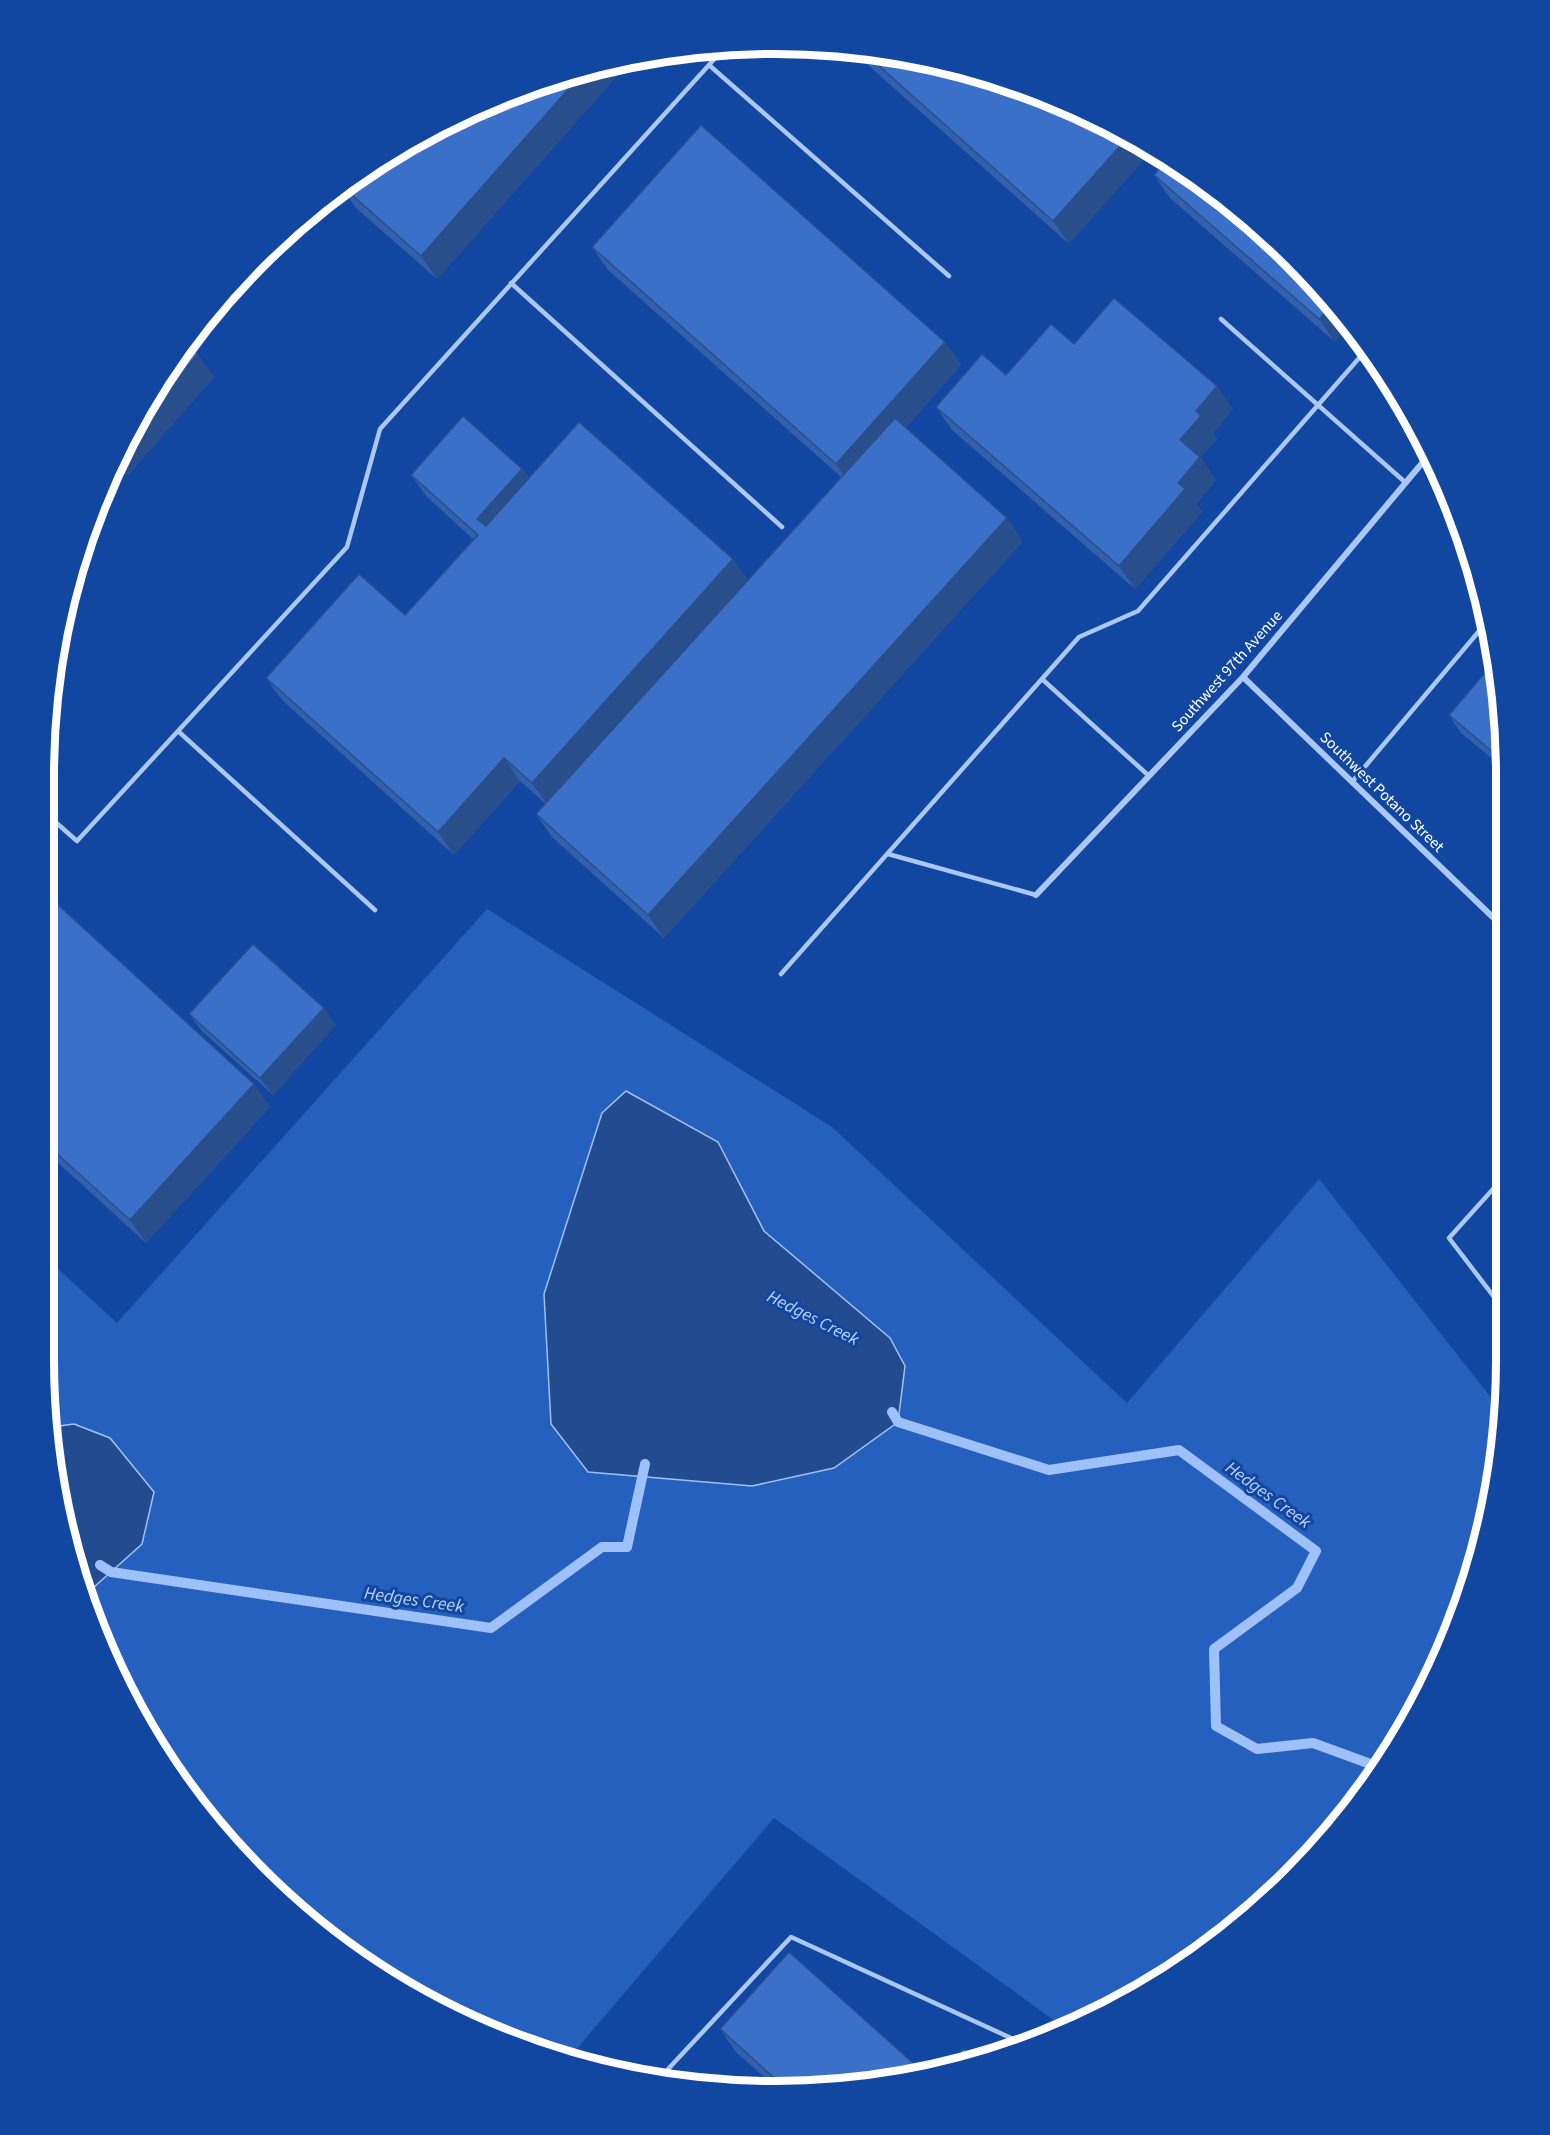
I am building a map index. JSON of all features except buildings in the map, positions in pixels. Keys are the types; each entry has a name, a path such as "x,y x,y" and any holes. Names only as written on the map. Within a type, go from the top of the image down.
{"street":[{"name":"Southwest 97th Avenue","path":"1036,895 1243,676 1424,461"},
{"name":"Southwest Potano Street","path":"1243,676 1496,920"}],"lane":[{"path":"54,821 77,841 347,547 380,429 716,57"},
{"path":"709,65 949,276"},
{"path":"511,284 782,527"},
{"path":"1221,320 1406,483"},
{"path":"781,974 1079,637 1138,611 1361,355"},
{"path":"1352,782 1481,629"},
{"path":"1042,679 1149,776"},
{"path":"178,731 375,910"},
{"path":"888,854 1036,895"},
{"path":"1496,1186 1449,1238 1496,1300"},
{"path":"665,2072 791,1937 1015,2040"}],"shaded area":[{"path":"487,909 832,1127 1127,1403 1319,1179 1494,1402 1494,1407 1490,1454 1482,1501 1458,1592 1422,1679 1399,1720 1347,1799 1285,1870 1214,1932 1176,1959 1094,2007 1058,2023 774,1818 574,2052 543,2043 456,2007 374,1959 336,1932 265,1870 203,1799 176,1761 128,1679 92,1592 79,1547 60,1454 54,1360 54,1265 117,1323"}],"water":[{"path":"626,1091 718,1142 764,1231 890,1338 905,1366 898,1422 834,1468 752,1486 588,1472 551,1424 544,1294 602,1113"},
{"path":"74,1424 110,1438 154,1492 142,1544 91,1589 68,1501 58,1426"}],"waterway":[{"name":"Hedges Creek","path":"892,1412 898,1422 1049,1470 1179,1450 1316,1551 1297,1588 1214,1649 1216,1726 1257,1749 1313,1743 1372,1764"},
{"name":"Hedges Creek","path":"100,1565 111,1572 491,1628 602,1547 627,1547 645,1464"}]}
